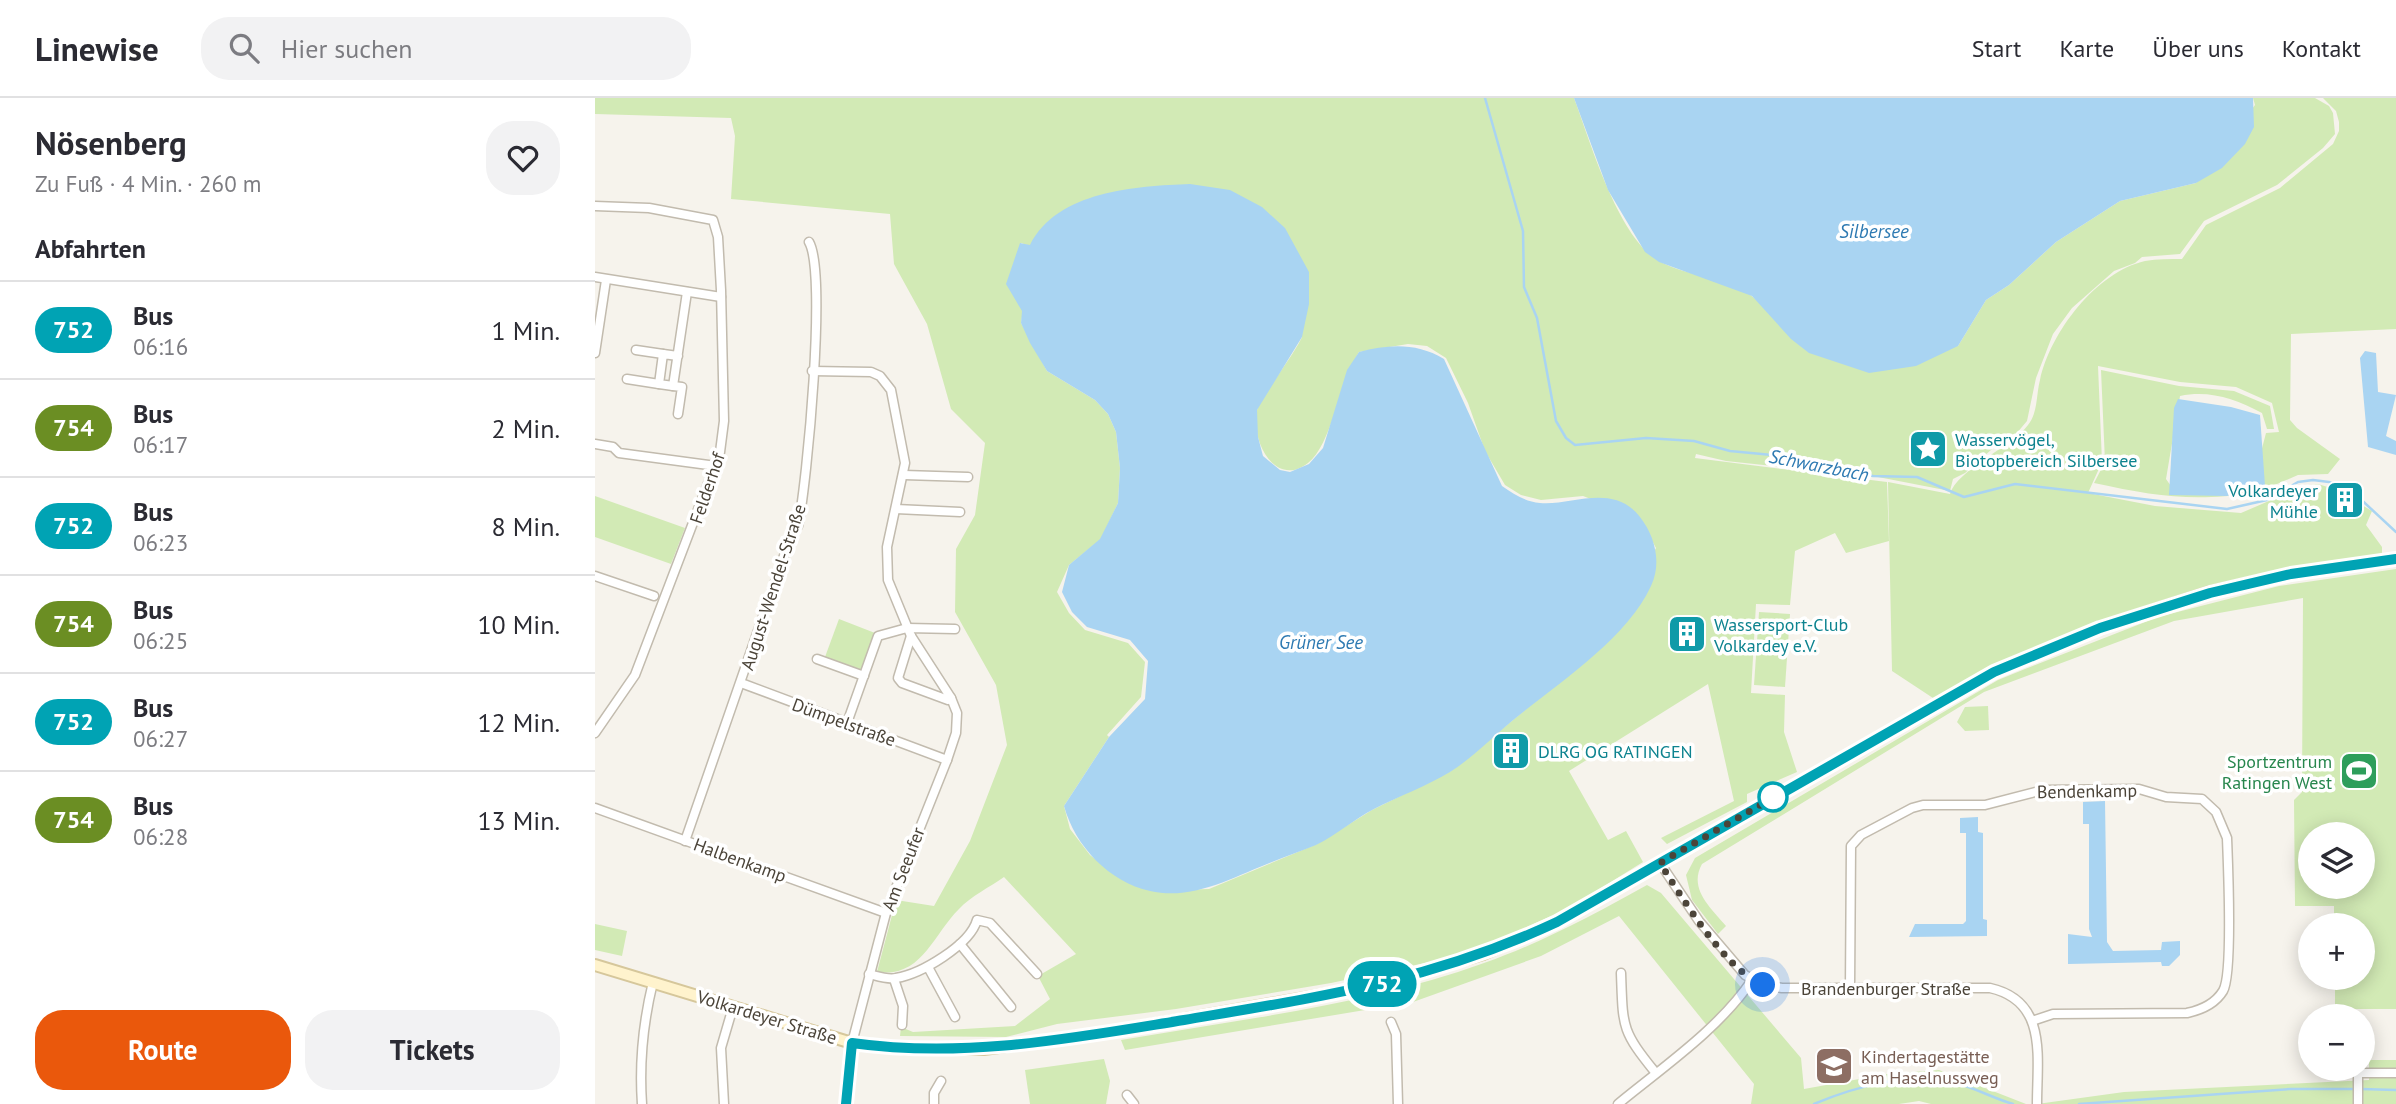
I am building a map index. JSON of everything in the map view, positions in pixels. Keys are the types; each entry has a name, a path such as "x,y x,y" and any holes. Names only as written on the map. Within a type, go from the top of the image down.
{"main road":[{"name":"Volkardeyer Straße","path":"595,965 852,1043 943,1050 1018,1046 1378,985 1443,968 1521,939 1557,922 2006,667 2100,628 2210,593 2291,574 2396,559"}],"street":[{"name":"Felderhof","path":"595,206 649,208 713,220 718,237 724,421 716,466 635,675 595,733"},
{"name":"August-Wendel-Straße","path":"685,841 793,530 798,526 806,484 812,371 815,253 809,242"},
{"path":"595,278 721,297"},
{"path":"595,346 606,280"},
{"path":"673,386 687,292"},
{"path":"636,350 678,356"},
{"path":"659,384 663,354"},
{"name":"Am Seeufer","path":"812,371 871,372 887,382 904,444 904,475 887,547 887,569 909,632 951,698 957,723 947,760 886,912 852,1043"},
{"path":"627,380 682,387 678,414"},
{"path":"595,444 613,447 619,453 716,466"},
{"path":"904,475 968,477"},
{"path":"896,509 960,512"},
{"path":"595,576 654,596"},
{"path":"847,723 878,636 955,629"},
{"path":"909,632 898,678 925,691 949,700 951,698"},
{"path":"817,659 864,676"},
{"name":"Dümpelstraße","path":"741,684 947,760"},
{"name":"Bendenkamp","path":"1850,988 1851,846 1861,835 1903,811 1923,805 1985,805 2043,790 2139,789 2206,802 2222,820 2227,838 2228,969 2222,992 2207,1006 2187,1013 2053,1014 2032,1021"},
{"name":"Halbenkamp","path":"595,808 886,912"},
{"path":"1618,1104 1718,1019 1740,998 1752,980 1699,921 1660,863"},
{"path":"869,974 894,979 928,967 974,931 977,920 991,923 1037,974"},
{"path":"960,944 1011,1007"},
{"path":"928,967 955,1017"},
{"path":"1621,974 1624,1027 1629,1041 1655,1072"},
{"path":"894,979 903,1006 902,1025"},
{"name":"Brandenburger Straße","path":"1752,980 1781,988 1990,988 2014,997 2032,1021"},
{"path":"642,1104 640,1065 643,1023 653,982"},
{"path":"723,1104 721,1048 733,1007"},
{"path":"2032,1021 2037,1047 2037,1102"},
{"path":"1391,1022 1396,1034 1398,1104"},
{"path":"846,1104 852,1043"},
{"path":"2358,1104 2358,1073 2396,1073"},
{"path":"934,1104 934,1093 941,1081"},
{"path":"1127,1095 1134,1104"}],"green space":[{"path":"595,98 1574,98 1618,211 1644,249 1670,266 1743,290 1762,305 1803,347 1825,357 1958,346 1986,300 2009,285 2056,242 2120,201 2196,183 2255,105 2253,98 2315,98 2329,106 2333,113 2335,134 2323,148 2277,185 2204,221 2180,254 2142,257 2135,263 2114,271 2072,308 2053,334 2036,378 2027,421 2016,434 2000,442 1965,473 1953,479 1950,491 1878,477 1726,461 1696,454 1695,458 1887,482 1889,541 1846,553 1835,533 1795,551 1790,605 1756,604 1751,693 1785,695 1784,732 1797,772 1747,794 1747,802 1667,844 1661,838 1734,801 1708,684 1569,771 1608,840 1626,831 1643,862 1569,908 1467,954 1331,983 1176,1009 1057,1024 1006,1037 900,1036 901,1027 913,1032 1015,1026 1050,999 1038,976 1076,954 1004,877 964,904 916,962 892,972 877,972 896,900 934,906 970,841 1007,745 996,685 955,612 956,549 975,515 985,443 951,409 927,324 894,264 890,214 731,199 735,136 731,118 595,114","holes":["1021,243 1302,337 1257,410 1257,435 1261,447 1276,466 1285,470 1296,469 1308,463 1316,454 1359,352 1408,344 1427,346 1446,358 1468,403 1485,451 1505,485 1521,495 1541,500 1583,496 1640,518 1656,548 1605,644 1451,771 1372,810 1317,844 1209,889 1151,891 1121,879 1090,855 1070,829 1064,806 1109,737 1107,735 1141,697 1145,662 1128,643 1085,630 1069,613 1057,592 1069,565 1101,539 1118,503 1120,468 1116,432 1108,414 1095,400 1047,371 1021,323 1023,311 1016,299"]},
{"path":"2323,98 2396,98 2396,329 2291,334 2290,420 2340,459 2328,474 2298,475 2256,493 2253,483 2266,433 2279,432 2272,403 2236,387 2180,382 2098,366 2102,462 2088,493 2155,506 2241,513 2304,486 2318,484 2337,490 2329,504 2348,512 2355,501 2372,511 2366,525 2382,547 2382,555 2214,588 2154,604 2020,656 1936,700 1892,671 1888,482 1950,494 1973,467 2010,442 2028,425 2034,415 2045,362 2078,307 2093,291 2127,267 2145,261 2182,259 2206,225 2280,188 2333,144 2339,131 2339,122 2336,111"},
{"path":"2101,370 2179,386 2234,391 2270,406 2274,429 2267,429 2262,413 2232,400 2202,394 2180,396 2166,479 2173,489 2252,487 2253,493 2211,497 2173,496 2094,483 2105,462"},
{"path":"595,496 685,528 671,564 595,537"},
{"name":"Sportzentrum Ratingen West","path":"2396,569 2396,1009 2375,1009 2375,1004 2335,1004 2335,990 2375,990 2375,913 2334,913 2334,906 2295,906 2294,800 2302,792 2303,598 2174,621 1984,692 1702,864 1698,873 1699,890 1726,926 1718,934 1692,900 1686,875 1695,858 1998,680 2158,617 2279,586"},
{"path":"1759,612 1790,614 1785,687 1754,685"},
{"path":"839,619 875,633 862,670 825,657"},
{"path":"1988,706 1989,730 1965,731 1957,722 1965,707"},
{"path":"1647,885 1661,893 1801,1058 1804,1089 1887,1074 1939,1070 2026,1104 1931,1104 1919,1101 1899,1104 1751,1104 1754,1084 1619,916 1541,956 1413,1002 1125,1050 1121,1040 1305,1009 1440,978 1547,937"},
{"path":"595,924 627,931 622,956 595,950"},
{"path":"1104,1059 1110,1081 1106,1104 1030,1104 1025,1070"},
{"path":"2375,1060 2396,1060 2396,1104 2037,1104 2124,1092 2375,1081"}],"water":[{"name":"Silbersee","path":"1574,98 2253,98 2254,127 2245,144 2222,168 2196,183 2120,201 2056,242 2009,285 1986,300 1958,346 1916,366 1869,373 1809,353 1791,339 1752,296 1659,262 1645,252 1608,190"},
{"name":"Grüner See","path":"1190,184 1230,190 1262,207 1285,228 1309,272 1309,304 1302,337 1257,410 1258,437 1263,456 1280,470 1290,472 1309,464 1323,448 1347,370 1359,352 1392,346 1424,350 1444,359 1502,486 1535,502 1605,498 1629,506 1650,533 1656,568 1651,586 1640,606 1608,643 1450,772 1383,804 1316,845 1213,886 1182,893 1166,893 1135,886 1108,871 1076,835 1064,806 1109,737 1145,699 1148,661 1130,640 1087,627 1072,612 1062,592 1069,565 1100,539 1118,503 1120,468 1116,432 1108,414 1095,400 1047,371 1030,343 1021,323 1022,311 1006,284 1020,243 1030,245 1042,227 1078,202 1123,190"},
{"path":"2365,351 2376,353 2378,392 2396,395 2386,436 2396,441 2396,455 2368,447 2360,358"},
{"path":"2178,399 2231,407 2260,415 2265,486 2227,496 2169,495 2174,408"},
{"path":"2105,801 2107,942 2113,951 2161,950 2162,942 2180,941 2180,955 2169,966 2162,966 2161,962 2068,964 2068,934 2092,937 2089,929 2089,824 2083,824 2083,802"},
{"path":"1978,817 1978,832 1983,833 1983,919 1987,920 1987,936 1909,937 1915,924 1963,924 1966,921 1966,833 1960,833 1960,818"}],"waterway":[{"name":"Schwarzbach","path":"1485,98 1523,231 1524,287 1537,318 1556,421 1566,438 1575,445 1646,438 1694,441 1730,451 1794,457 1873,476 1917,477 1964,497 2015,484 2227,509 2267,500 2298,482 2313,480 2329,482 2354,493 2396,532"},
{"path":"1814,1104 1864,1087 1917,1079 1959,1084 2013,1104"},
{"path":"2079,1104 2291,1089 2355,1089"},
{"path":"2361,1089 2396,1090"}],"bus line":[{"name":"752","path":"846,1104 852,1043 943,1050 1018,1046 1338,993 1405,979 1483,954 1557,922 1994,672 2100,628 2210,593 2291,574 2396,559"}],"place":[{"name":"Wasservögel, Biotopbereich Silbersee","path":"1928,449"},
{"name":"Volkardeyer Mühle","path":"2345,500"},
{"name":"Wassersport-Club Volkardey e.V.","path":"1687,634"},
{"name":"DLRG OG RATINGEN","path":"1511,751"},
{"name":"Sportzentrum Ratingen West","path":"2359,771"},
{"name":"Kindertagestätte am Haselnussweg","path":"1834,1066"}],"route":[{"path":"1763,985 1745,975 1708,932 1682,899 1660,863 1776,796 1773,797"}]}
